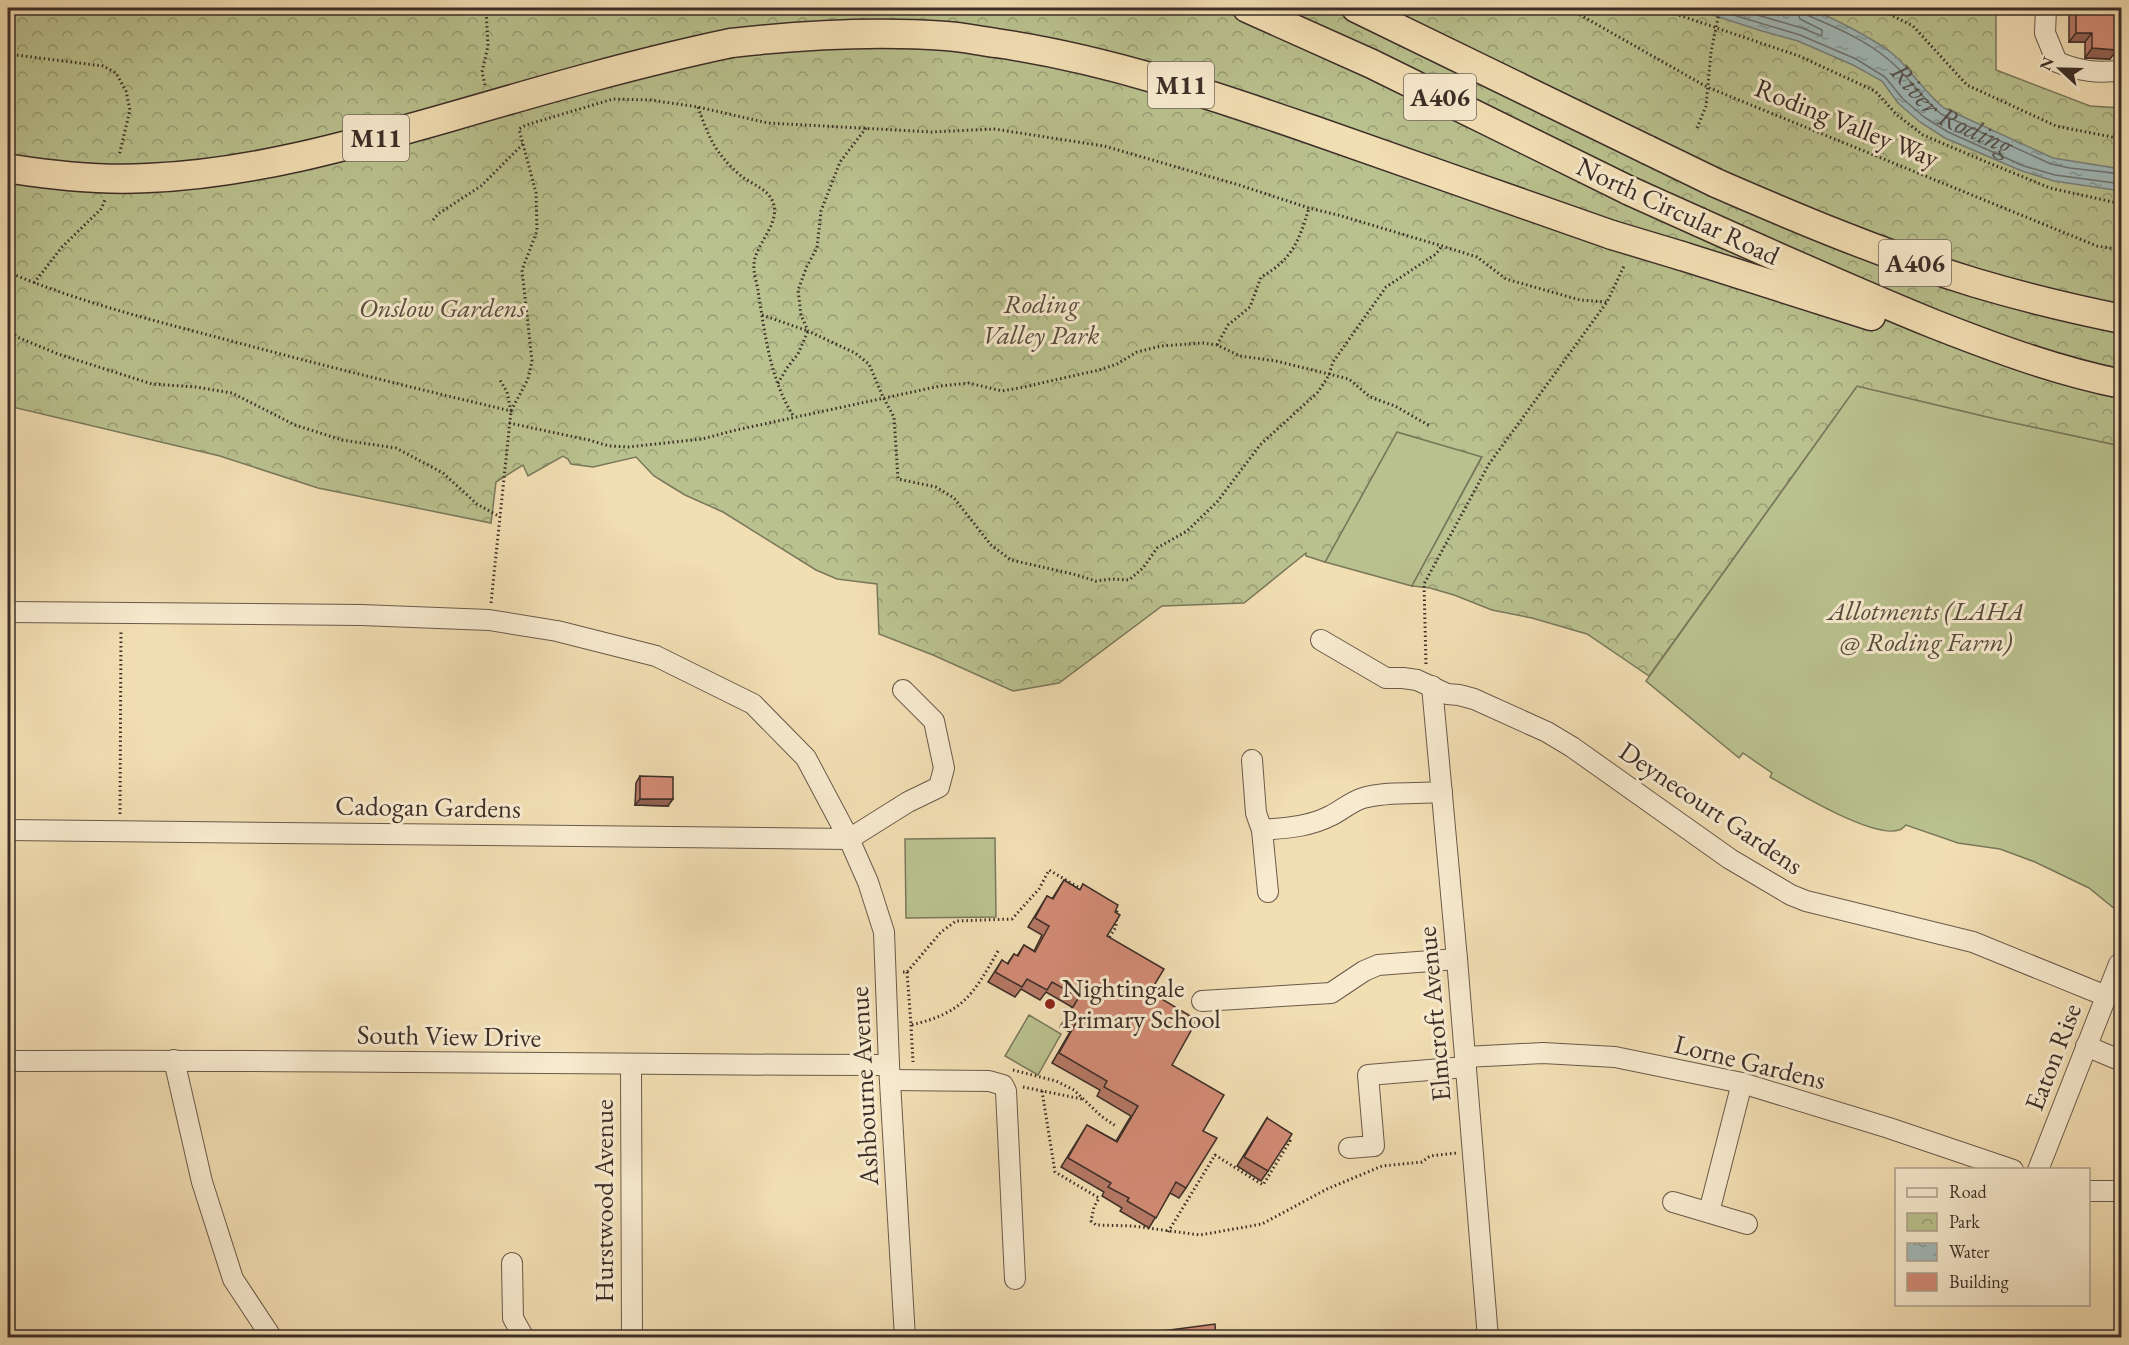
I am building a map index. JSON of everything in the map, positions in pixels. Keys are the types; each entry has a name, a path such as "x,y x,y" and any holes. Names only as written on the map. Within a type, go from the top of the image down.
{"highway":[{"name":"North Circular Road","path":"1247,8 1372,64 1630,191 1890,306 1977,341 2053,366 2121,384"},
{"name":"North Circular Road","path":"1356,8 1716,183 1808,223 1976,283 2073,309 2121,319"},
{"name":"M11","path":"10,169 54,176 101,179 149,178 252,166 387,135 605,73 731,43 795,36 947,36 1081,58 1159,78 1251,108 1611,235 1897,324 2053,366"}],"street":[{"path":"2046,8 2045,33 2057,62 2079,70 2105,73 2121,70"},
{"path":"8,612 362,615 489,620 557,632 648,654 704,678 753,704 806,758 849,839 908,801 939,787 944,768 934,721 903,690"},
{"name":"Deynecourt Gardens","path":"1321,640 1386,678 1403,678 1432,686 1447,694 1474,699 1547,732 1572,747 1730,859 1791,895 1806,901 1973,942 2106,996"},
{"name":"Elmcroft Avenue","path":"1432,686 1488,1338"},
{"path":"1252,760 1256,813 1262,830 1268,892"},
{"path":"1262,830 1302,826 1316,822 1332,816 1346,805 1363,798 1442,792"},
{"name":"Cadogan Gardens","path":"8,830 849,839"},
{"name":"Ashbourne Avenue","path":"849,839 868,882 884,932 905,1338"},
{"path":"1202,1001 1331,993 1364,971 1378,965 1457,959"},
{"name":"Eaton Rise","path":"2039,1168 2119,964"},
{"path":"2086,1046 2121,1061"},
{"name":"Lorne Gardens","path":"1349,1148 1374,1146 1368,1075 1543,1053 1616,1057 1742,1083 1889,1128 2007,1168"},
{"path":"174,1060 202,1182 233,1279 272,1338"},
{"name":"South View Drive","path":"8,1061 174,1060 631,1065 890,1072 989,1081 1003,1085 1006,1091 1015,1279"},
{"name":"Hurstwood Avenue","path":"631,1065 632,1338"},
{"path":"1709,1212 1742,1083"},
{"path":"2090,1191 2121,1191"},
{"path":"1673,1202 1747,1224"},
{"path":"512,1263 513,1318 524,1338"}],"path":[{"path":"486,8 488,46 482,72 483,82 489,91"},
{"name":"Roding Valley Way","path":"1568,8 1707,87 2097,246 2121,249"},
{"path":"1658,8 1798,56 1875,91 1897,115 1923,135 2050,188 2121,204"},
{"path":"1697,128 1706,106 1720,8"},
{"path":"1877,8 1913,26 1967,86 2056,126 2121,139"},
{"path":"8,54 103,66 116,73 126,91 130,110 118,160"},
{"path":"489,620 509,423 511,411 528,379 532,361 522,270 537,231 536,194 519,129 613,99 650,100 698,107 768,123 932,132 994,129 1104,146 1477,257 1506,279 1580,300 1607,302"},
{"path":"698,107 708,135 718,153 742,177 765,191 773,201 775,216 753,263 777,385 794,417"},
{"path":"777,385 798,354 808,331 801,315 798,290 817,248 821,211 840,162 866,128"},
{"path":"433,220 438,214 481,186 523,144"},
{"path":"1217,345 1228,324 1250,307 1261,277 1277,268 1291,254 1301,234 1309,208"},
{"path":"34,283 62,247 101,209"},
{"path":"762,315 808,331 855,353 869,363 894,417 898,479 936,488 954,498 991,545 1011,560 1073,573 1096,581 1129,580 1143,568 1157,548 1187,531 1217,502 1260,445 1318,392 1329,375 1339,352 1386,287 1436,254 1442,246"},
{"path":"1432,686 1424,658 1424,584 1489,464 1607,302 1625,264"},
{"path":"8,272 103,306 204,334 369,378 511,411"},
{"path":"8,329 17,337 58,354 152,384 196,387 232,393 295,425 342,440 396,448 442,473 477,504 500,517"},
{"path":"509,423 609,446 628,447 702,439 883,397 969,383 1002,391 1099,370 1117,364 1137,352 1161,345 1203,343 1217,345 1240,356 1276,361 1349,379 1370,397 1395,406 1430,426"},
{"path":"500,380 507,392 511,411"},
{"path":"120,830 121,612"},
{"path":"998,951 976,989 963,1002 935,1019 911,1025 907,972 941,932 956,921 1012,919 1039,889 1049,870 1088,893"},
{"path":"1103,950 1116,927 1117,910 1107,904"},
{"path":"886,973 907,972"},
{"path":"1021,1087 1083,1099"},
{"path":"1042,1091 1055,1172 1099,1198 1091,1221 1096,1225 1133,1226 1200,1235 1262,1224 1327,1189 1382,1166 1422,1162 1430,1156 1473,1152"},
{"path":"1168,1232 1215,1155 1263,1185 1290,1141 1283,1136"}],"green space":[{"name":"Roding Valley Park","path":"8,8 1996,8 1996,70 2090,106 2121,108 2121,446 1857,386 1649,676 1587,634 1532,618 1492,610 1430,588 1412,586 1482,457 1397,432 1325,562 1306,556 1306,553 1244,603 1162,606 1059,683 1013,691 933,655 879,634 877,584 837,579 816,570 723,512 685,495 654,476 636,457 593,467 571,464 563,456 528,476 523,465 496,482 491,523 318,488 220,456 8,406"},
{"name":"Allotments (LAHA @ Roding Farm)","path":"1857,386 2121,446 2121,914 2089,888 2035,862 2000,849 1958,843 1906,825 1900,830 1887,831 1853,821 1834,812 1770,777 1772,773 1743,753 1739,758 1646,681"},
{"path":"1397,432 1482,456 1412,586 1325,562"},
{"path":"995,838 996,917 906,918 905,839"},
{"path":"1029,1015 1061,1034 1038,1075 1005,1056"}],"water":[{"path":"1774,6 1801,8 1821,14 1863,35 1894,55 1944,108 2053,158 2121,169 2121,191 2054,181 2022,171 1945,138 1920,122 1898,103 1882,81 1853,65 1798,41 1691,8"}],"building":[{"path":"2076,8 2121,8 2121,33 2117,33 2117,50 2092,48 2092,33 2076,33"},
{"path":"640,776 673,777 673,799 640,799"},
{"path":"1064,880 1080,890 1083,884 1118,905 1115,912 1120,915 1107,936 1164,969 1150,992 1197,1020 1172,1065 1224,1095 1203,1131 1217,1138 1186,1188 1176,1182 1156,1218 1127,1201 1129,1198 1108,1187 1111,1183 1068,1158 1087,1125 1117,1142 1138,1106 1104,1087 1107,1081 1059,1053 1076,1023 1067,1017 1079,997 1052,982 1047,990 1027,979 1022,987 995,972 1002,960 1008,964 1014,954 1018,956 1024,945 1035,952 1049,926 1035,918 1047,896 1053,899"},
{"path":"1267,1118 1292,1134 1268,1171 1244,1157"},
{"path":"1215,1324 1216,1338 1156,1338 1155,1332"}],"place":[{"name":"Nightingale Primary School","path":"1050,1004"}],"water label":[{"name":"River Roding","path":"1954,106"}],"park label":[{"name":"Onslow Gardens","path":"442,308"}]}
